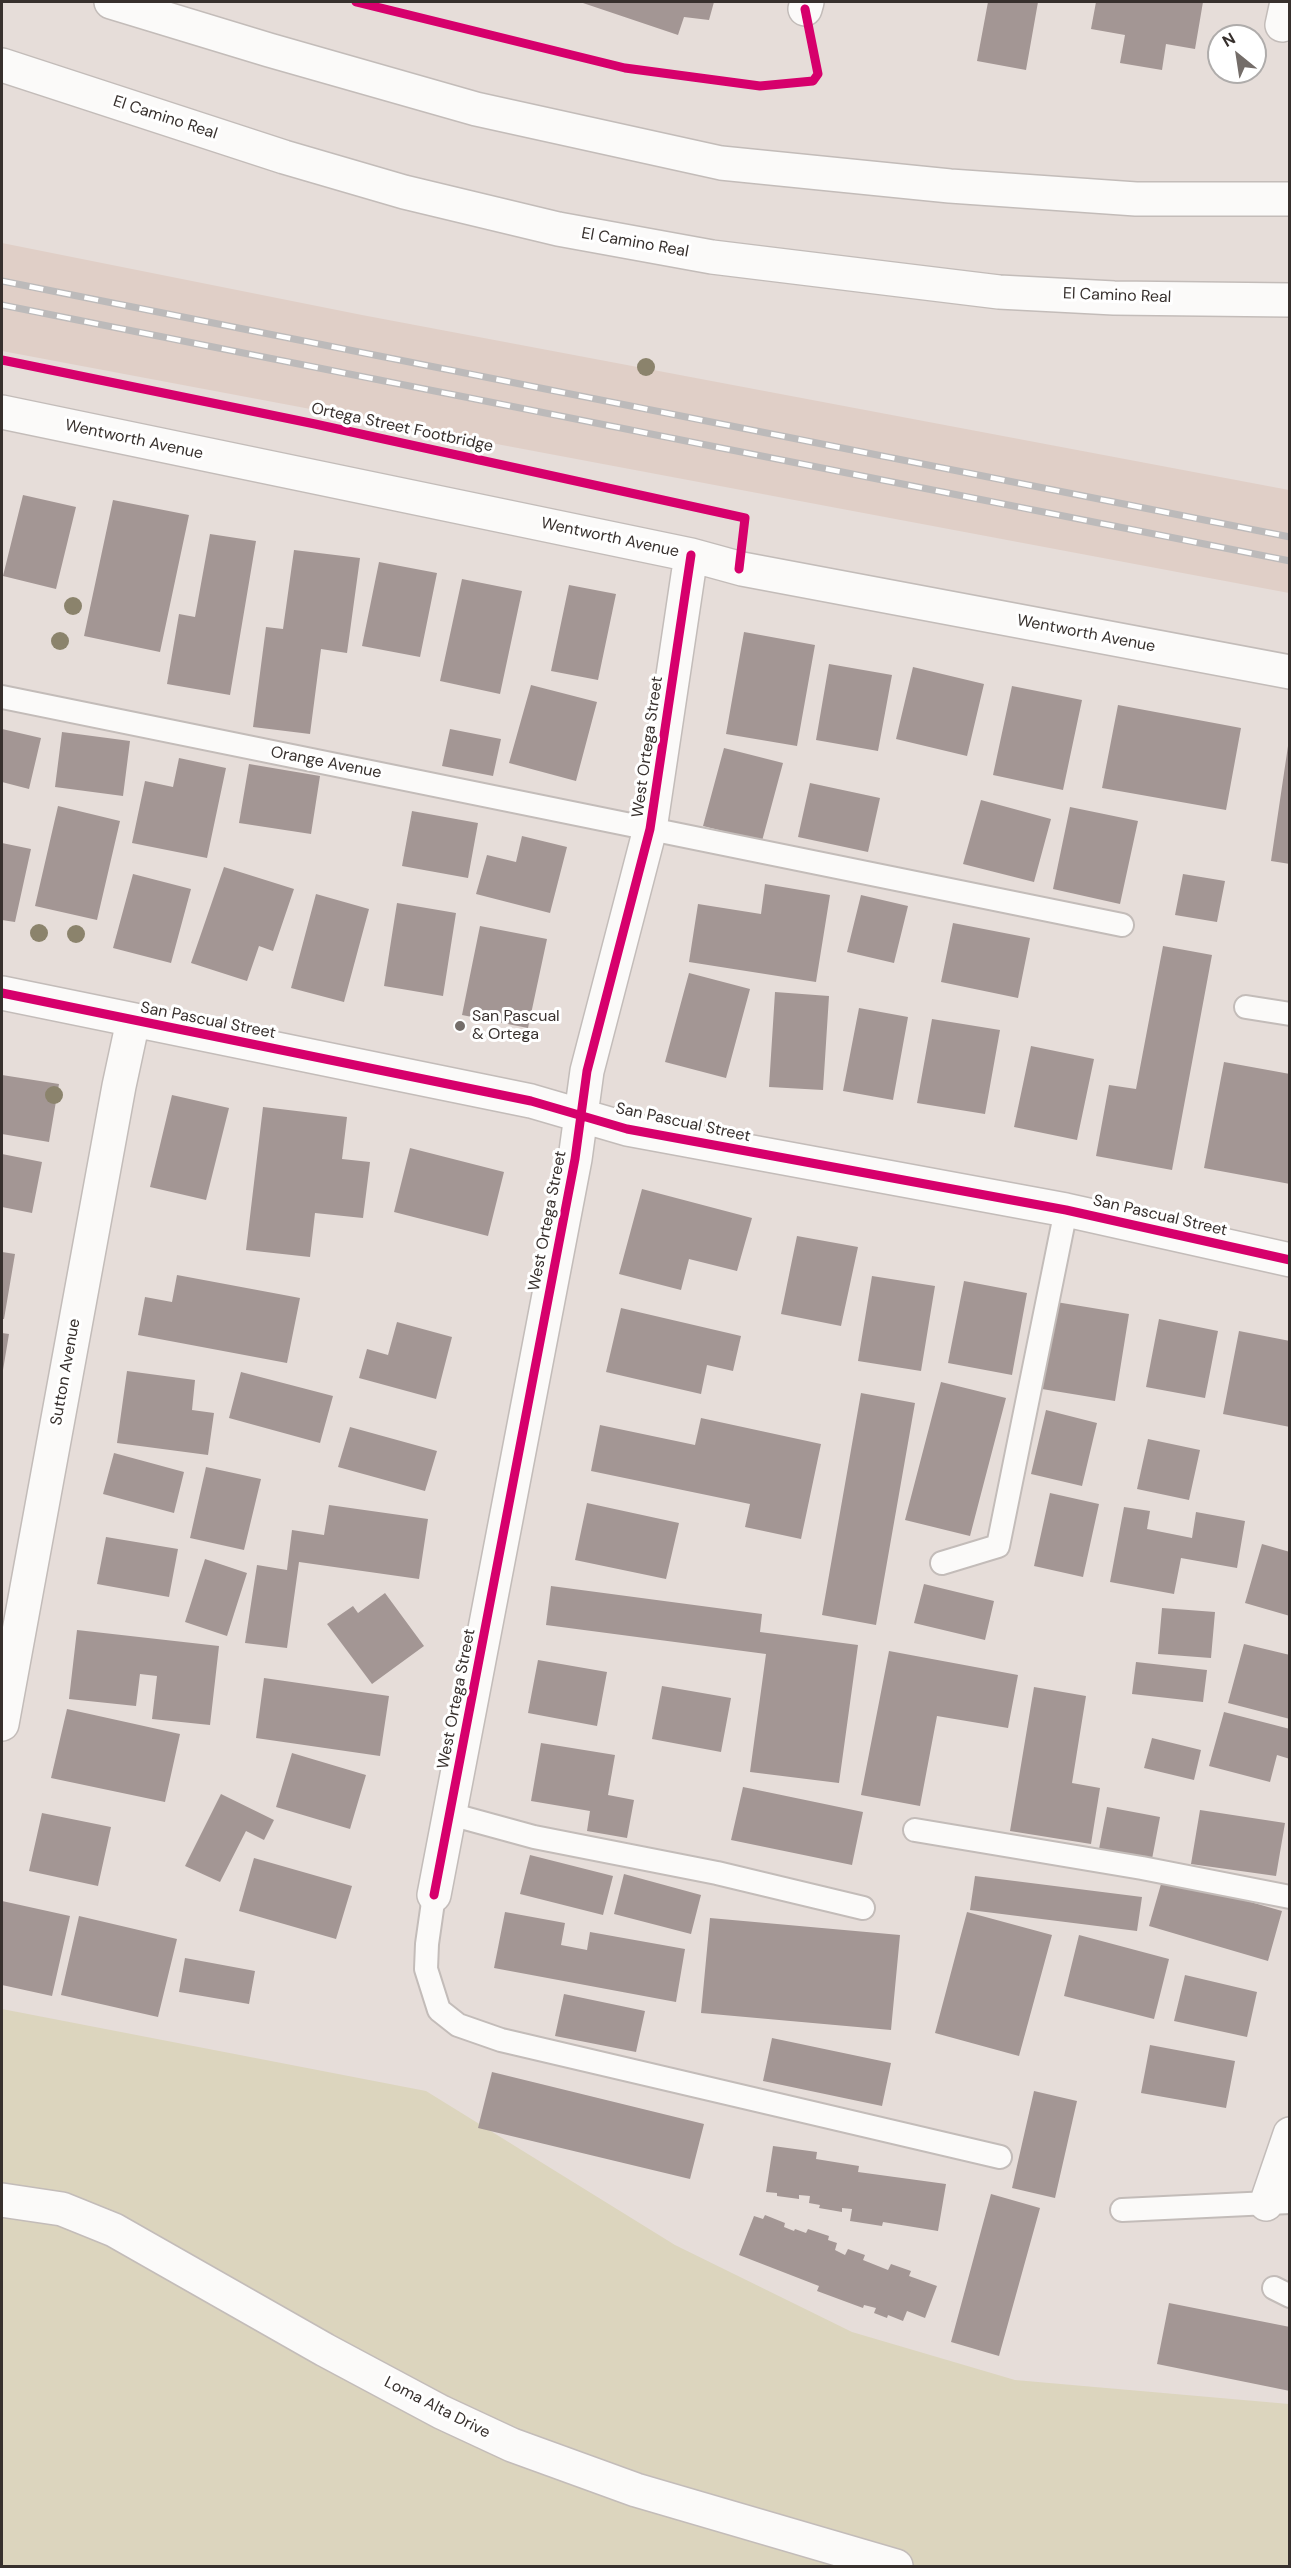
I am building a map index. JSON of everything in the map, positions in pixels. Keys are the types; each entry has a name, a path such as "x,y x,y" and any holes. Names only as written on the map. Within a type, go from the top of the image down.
{"main road":[{"path":"111,2 476,109 721,163 950,186 1136,199 1290,199"},
{"name":"El Camino Real","path":"2,65 284,157 404,192 558,228 701,255 999,292 1114,298 1290,300"},
{"name":"Wentworth Avenue","path":"2,412 691,555 742,570 1290,672"},
{"name":"West Ortega Street","path":"434,1895 575,1159 591,1052 650,829 691,555"},
{"name":"San Pascual Street","path":"2,993 531,1101 627,1129 1066,1210 1290,1260"},
{"name":"Sutton Avenue","path":"2,1724 119,1086 133,1021"},
{"path":"1278,2203 1290,2134"},
{"name":"Loma Alta Drive","path":"2,2200 62,2209 114,2230 325,2350 441,2412 512,2445 636,2490 896,2566"}],"lane":[{"name":"Orange Avenue","path":"2,697 1122,925"},
{"path":"1246,1007 1289,1012"},
{"path":"942,1563 998,1546 1066,1210"},
{"path":"450,1814 534,1837 717,1873 863,1908"},
{"path":"915,1830 1142,1868 1290,1897"},
{"path":"434,1895 426,1968 439,2010 458,2025 512,2042 1000,2157"},
{"path":"1122,2210 1278,2203"}],"shaded area":[{"path":"2,243 362,315 1289,490 1289,593 2,351"},
{"path":"2,2009 426,2091 675,2245 852,2332 1015,2380 1289,2404 1289,2566 2,2566"}],"building":[{"path":"580,2 714,2 709,20 684,17 678,35"},
{"path":"988,2 1038,2 1026,70 977,61"},
{"path":"1096,2 1203,2 1195,49 1166,44 1162,70 1120,63 1125,35 1091,29"},
{"path":"23,495 76,507 56,589 3,576"},
{"path":"113,500 189,515 160,652 84,636"},
{"path":"210,534 256,541 230,695 167,684 179,614 195,617"},
{"path":"294,550 360,558 347,653 321,649 310,734 253,727 266,627 283,629"},
{"path":"379,562 437,573 420,657 362,646"},
{"path":"462,579 522,591 500,694 440,681"},
{"path":"569,585 616,594 598,680 551,671"},
{"path":"744,632 815,645 797,746 726,734"},
{"path":"829,664 892,675 878,751 816,740"},
{"path":"913,667 984,684 967,756 896,739"},
{"path":"531,685 597,702 576,781 509,763"},
{"path":"1012,686 1082,700 1063,790 993,775"},
{"path":"1118,705 1241,728 1226,810 1102,788"},
{"path":"2,729 41,738 29,789 2,782"},
{"path":"450,729 501,739 493,776 442,766"},
{"path":"62,732 130,741 123,796 55,787"},
{"path":"1288,746 1290,746 1290,864 1271,861"},
{"path":"724,748 783,763 762,841 703,826"},
{"path":"179,758 226,768 207,858 132,843 145,781 173,787"},
{"path":"249,764 320,776 311,834 239,823"},
{"path":"810,783 880,798 868,852 798,837"},
{"path":"981,800 1051,819 1034,882 963,864"},
{"path":"58,806 120,821 97,920 35,906"},
{"path":"1070,807 1138,821 1120,904 1053,889"},
{"path":"412,811 478,823 468,878 402,866"},
{"path":"522,836 567,847 550,913 476,894 487,855 516,862"},
{"path":"2,843 31,849 15,922 2,920"},
{"path":"224,867 294,889 273,951 259,946 247,981 191,963"},
{"path":"133,874 191,889 171,963 113,948"},
{"path":"1183,874 1225,881 1217,922 1175,915"},
{"path":"765,884 830,895 816,982 689,962 698,904 761,914"},
{"path":"316,894 369,909 344,1002 291,988"},
{"path":"861,895 908,906 894,963 847,952"},
{"path":"397,903 456,913 443,996 384,986"},
{"path":"953,923 1030,938 1018,998 941,982"},
{"path":"480,926 547,939 528,1028 462,1015"},
{"path":"1163,946 1212,955 1172,1170 1096,1156 1109,1085 1136,1089"},
{"path":"689,973 750,989 726,1078 665,1062"},
{"path":"775,992 829,996 823,1090 769,1087"},
{"path":"859,1008 908,1017 893,1100 843,1091"},
{"path":"932,1019 1000,1030 985,1114 917,1103"},
{"path":"1031,1046 1094,1059 1077,1140 1014,1127"},
{"path":"1224,1062 1290,1074 1290,1184 1204,1168"},
{"path":"2,1075 59,1084 49,1142 2,1134"},
{"path":"172,1095 229,1108 206,1200 150,1187"},
{"path":"263,1107 347,1117 342,1159 370,1162 363,1218 315,1213 310,1257 246,1250"},
{"path":"410,1148 504,1172 488,1236 394,1212"},
{"path":"2,1154 42,1162 32,1213 2,1207"},
{"path":"642,1189 752,1218 737,1271 689,1259 681,1290 619,1274"},
{"path":"797,1236 858,1247 841,1326 781,1314"},
{"path":"2,1252 15,1254 4,1319 2,1319"},
{"path":"177,1275 300,1298 287,1363 138,1335 145,1297 172,1302"},
{"path":"872,1276 935,1286 921,1371 858,1361"},
{"path":"964,1281 1027,1293 1012,1375 948,1363"},
{"path":"1056,1302 1129,1314 1115,1401 1042,1389"},
{"path":"621,1308 741,1336 733,1371 707,1365 701,1394 606,1372"},
{"path":"1159,1319 1218,1331 1205,1398 1146,1387"},
{"path":"397,1322 452,1337 436,1399 359,1378 367,1349 388,1355"},
{"path":"1239,1331 1290,1341 1290,1427 1223,1414"},
{"path":"2,1333 9,1334 3,1370 2,1370"},
{"path":"127,1371 195,1380 192,1410 214,1413 208,1455 117,1443"},
{"path":"241,1372 333,1396 320,1443 229,1418"},
{"path":"941,1382 1006,1398 970,1536 905,1520"},
{"path":"861,1393 915,1403 876,1625 822,1615"},
{"path":"1046,1410 1097,1423 1082,1486 1031,1474"},
{"path":"701,1418 821,1444 801,1539 745,1527 750,1504 591,1471 600,1425 695,1445"},
{"path":"350,1427 437,1451 425,1491 338,1467"},
{"path":"1148,1439 1200,1450 1189,1500 1137,1489"},
{"path":"114,1453 184,1472 174,1513 103,1494"},
{"path":"206,1467 261,1479 244,1550 190,1538"},
{"path":"1050,1493 1099,1504 1083,1577 1034,1566"},
{"path":"587,1503 679,1523 666,1579 575,1560"},
{"path":"329,1505 428,1519 419,1579 299,1562 287,1648 245,1643 257,1565 287,1570 292,1530 324,1535"},
{"path":"1124,1507 1150,1511 1147,1529 1192,1538 1196,1512 1245,1521 1237,1568 1181,1558 1174,1594 1110,1582"},
{"path":"106,1537 178,1549 169,1597 97,1584"},
{"path":"1262,1544 1290,1552 1290,1616 1245,1603"},
{"path":"205,1559 247,1573 227,1636 185,1622"},
{"path":"924,1584 994,1601 985,1640 914,1623"},
{"path":"551,1586 762,1614 760,1632 858,1645 839,1783 750,1772 766,1654 546,1625"},
{"path":"385,1593 424,1646 372,1684 327,1624 353,1606 358,1613"},
{"path":"1162,1608 1215,1612 1211,1658 1158,1654"},
{"path":"77,1630 219,1646 210,1725 152,1719 157,1676 140,1674 136,1706 69,1699"},
{"path":"1244,1644 1290,1655 1290,1719 1228,1703"},
{"path":"889,1651 1018,1675 1008,1728 937,1716 920,1806 861,1795"},
{"path":"538,1660 607,1672 597,1726 528,1713"},
{"path":"1136,1662 1207,1670 1203,1702 1132,1694"},
{"path":"264,1678 389,1696 380,1756 256,1738"},
{"path":"662,1686 731,1698 721,1752 652,1739"},
{"path":"1034,1687 1086,1696 1072,1783 1100,1788 1091,1844 1010,1831"},
{"path":"67,1709 180,1734 165,1802 51,1778"},
{"path":"1224,1712 1290,1729 1290,1759 1277,1755 1270,1782 1209,1766"},
{"path":"1152,1738 1201,1750 1194,1780 1144,1768"},
{"path":"541,1743 615,1755 608,1795 634,1800 627,1838 587,1831 590,1811 531,1801"},
{"path":"292,1753 366,1775 350,1829 276,1807"},
{"path":"743,1787 863,1812 852,1865 731,1840"},
{"path":"221,1794 274,1820 264,1840 246,1831 220,1882 185,1866"},
{"path":"1107,1807 1160,1817 1152,1859 1099,1849"},
{"path":"1200,1810 1285,1823 1276,1876 1191,1864"},
{"path":"42,1813 111,1827 98,1886 29,1871"},
{"path":"530,1855 613,1876 603,1915 520,1894"},
{"path":"254,1858 352,1886 336,1939 239,1911"},
{"path":"624,1874 701,1895 691,1934 614,1914"},
{"path":"975,1876 1142,1897 1137,1931 970,1910"},
{"path":"1163,1877 1282,1911 1268,1961 1149,1926"},
{"path":"2,1901 70,1916 52,1996 2,1985"},
{"path":"505,1912 565,1923 561,1945 587,1950 590,1932 685,1949 676,2002 494,1968"},
{"path":"967,1912 1052,1935 1019,2056 935,2033"},
{"path":"79,1916 177,1939 158,2017 61,1995"},
{"path":"710,1918 900,1935 891,2030 701,2013"},
{"path":"1079,1935 1169,1959 1154,2019 1064,1996"},
{"path":"185,1958 255,1971 249,2004 179,1992"},
{"path":"1185,1975 1257,1992 1247,2037 1174,2021"},
{"path":"564,1994 645,2011 636,2052 555,2036"},
{"path":"772,2038 891,2063 882,2106 763,2081"},
{"path":"1150,2045 1235,2061 1226,2108 1141,2093"},
{"path":"492,2072 704,2124 690,2179 478,2128"},
{"path":"1034,2091 1077,2101 1055,2198 1012,2188"},
{"path":"773,2146 817,2152 816,2159 859,2166 858,2172 946,2184 938,2231 883,2222 882,2226 850,2221 852,2209 842,2208 842,2212 819,2208 820,2205 809,2203 810,2196 799,2195 799,2199 766,2192"},
{"path":"991,2194 1040,2208 999,2356 951,2342"},
{"path":"765,2215 785,2223 784,2227 794,2231 795,2229 806,2233 808,2229 829,2236 828,2240 837,2243 835,2250 845,2255 848,2249 865,2255 863,2260 888,2270 891,2264 911,2271 909,2276 937,2286 925,2318 907,2311 903,2321 888,2315 887,2318 874,2313 876,2308 864,2305 863,2308 817,2291 819,2286 739,2255 754,2216 763,2219"},
{"path":"1169,2303 1290,2327 1290,2391 1157,2364"}],"railway":[{"path":"2,281 1290,537"},
{"path":"2,305 1290,561"}],"cycle path":[{"path":"356,2 625,68 760,86 813,81 818,74 805,9"},
{"name":"Ortega Street Footbridge","path":"2,360 315,424 745,518 739,569"},
{"path":"434,1895 575,1159 587,1071 650,829 691,555"},
{"path":"2,993 531,1101 627,1129 1066,1210 1290,1260"}],"place":[{"name":"San Pascual & Ortega","path":"460,1026"}]}
